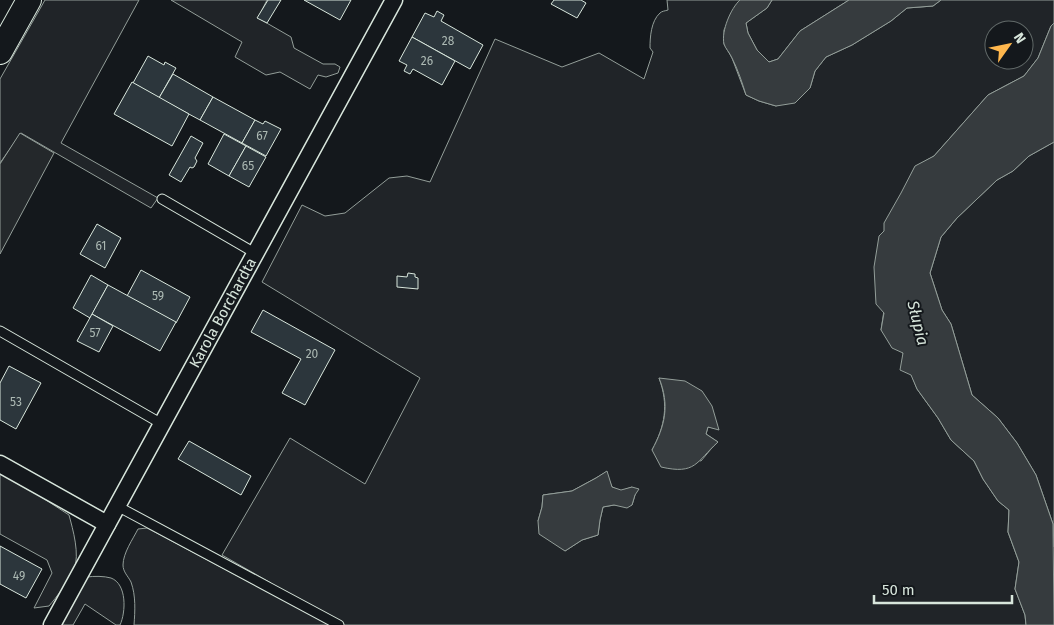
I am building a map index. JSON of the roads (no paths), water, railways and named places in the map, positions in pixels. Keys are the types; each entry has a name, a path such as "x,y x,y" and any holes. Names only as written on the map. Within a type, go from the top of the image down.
{"main road":[{"path":"0,52 29,0"}],"street":[{"name":"Karola Borchardta","path":"52,625 394,0"},
{"path":"0,464 107,524"}],"lane":[{"path":"162,199 255,253"},
{"path":"0,331 162,424"},
{"path":"117,506 339,625"}],"water":[{"path":"740,0 772,0 767,8 746,23 748,33 757,50 769,62 778,59 800,31 849,0 941,0 933,6 907,8 891,21 852,45 826,57 815,71 810,88 795,103 776,106 746,95 736,67 725,47 723,39 728,20 733,8"},
{"name":"Słupia","path":"1054,23 1054,142 1029,156 1013,171 997,180 957,218 941,237 930,273 942,310 951,324 972,395 998,418 1017,443 1036,475 1053,524 1054,625 1026,625 1025,615 1015,589 1019,562 1008,532 1009,510 998,501 983,479 974,461 951,440 917,389 911,375 900,370 903,353 892,348 881,330 884,313 876,304 874,267 879,236 884,231 884,223 915,166 934,156 988,95 1024,76 1029,70 1034,70 1034,63"},
{"path":"659,378 685,381 702,391 712,406 719,430 708,427 706,434 718,442 700,461 689,468 673,469 661,467 652,450 663,424 665,406"},
{"path":"607,471 612,487 621,490 632,487 639,489 632,505 627,508 614,505 603,507 598,535 582,540 565,551 539,534 538,521 543,495 572,491"}]}
